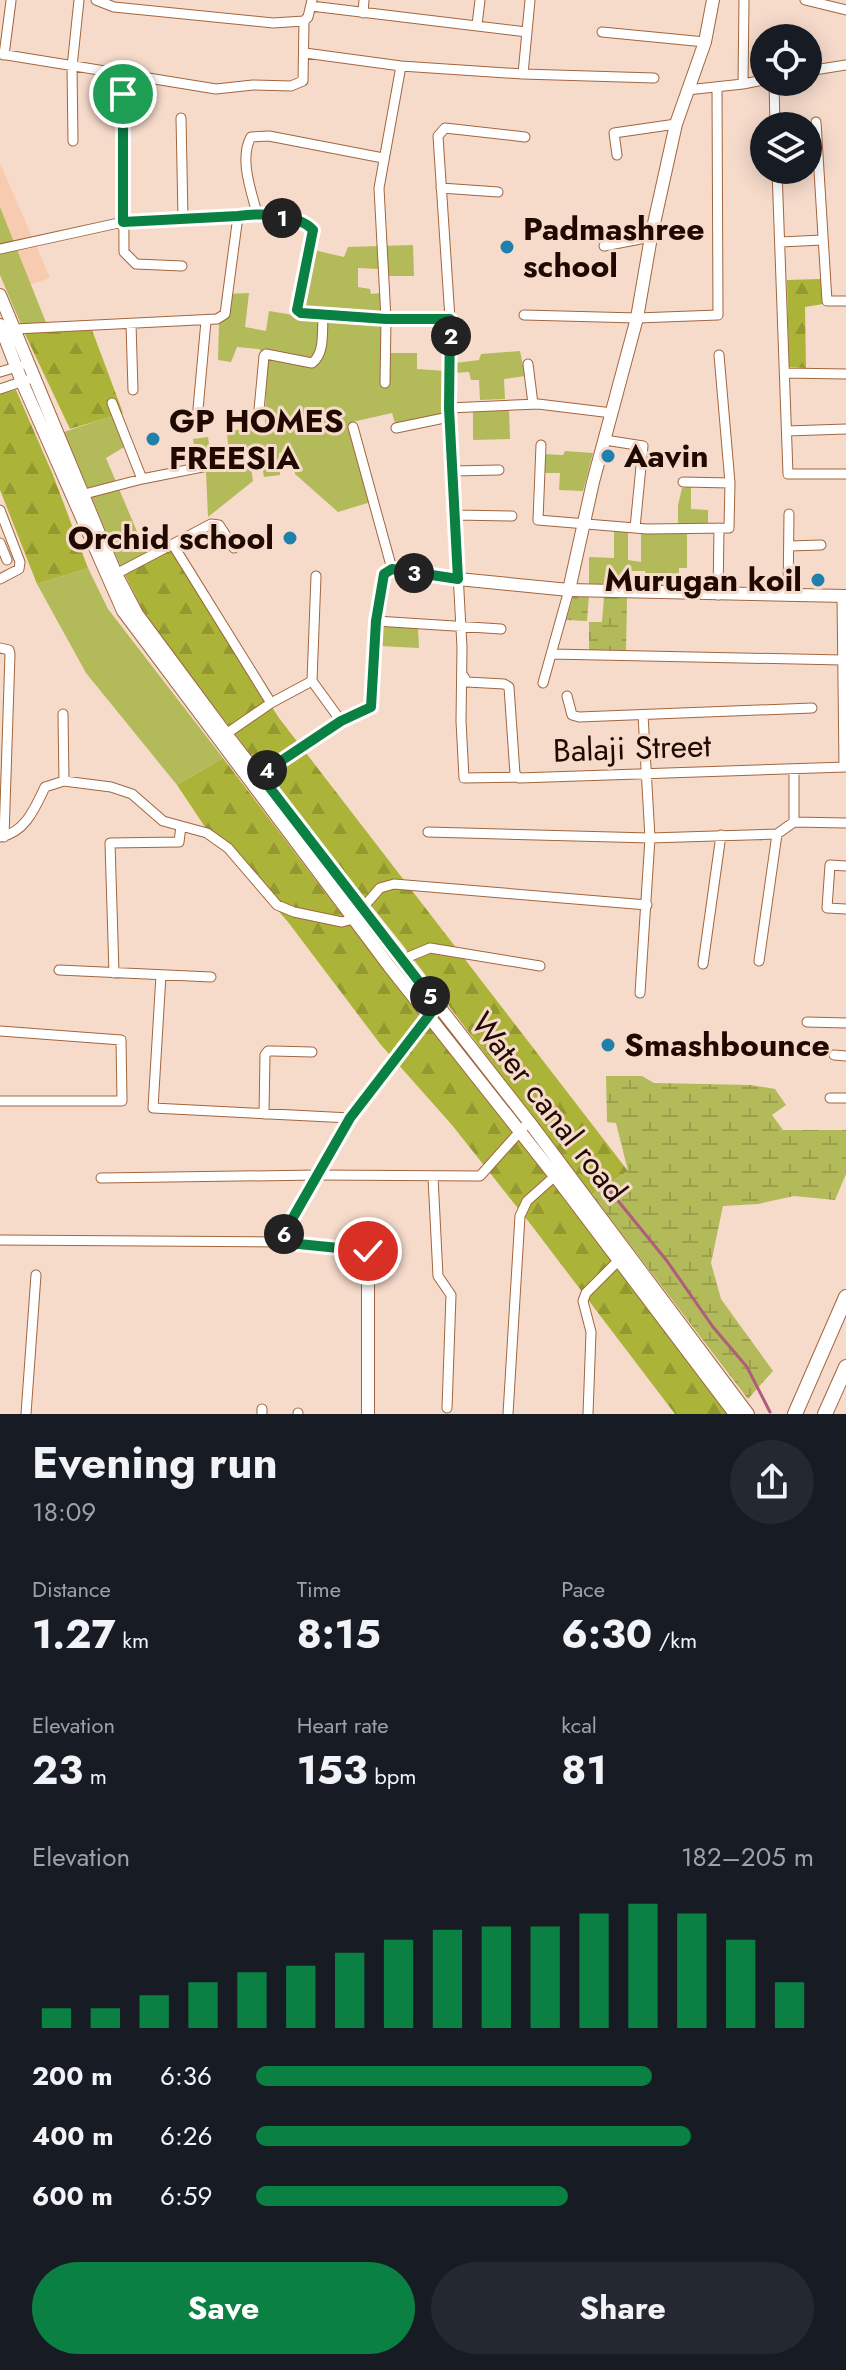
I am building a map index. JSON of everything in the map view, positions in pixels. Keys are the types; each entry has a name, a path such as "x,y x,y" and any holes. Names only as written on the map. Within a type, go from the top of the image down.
{"main road":[{"path":"569,590 637,318 676,124 703,49 713,0"},
{"name":"Water canal road","path":"0,295 15,329 23,365 35,377 123,611 748,1414"},
{"path":"0,325 23,365 22,382 66,465"},
{"path":"260,775 341,721 371,707 376,621 384,574 392,569 569,590 844,596"},
{"name":"Water canal road","path":"112,576 226,734 260,775 358,914 401,960 432,1010"},
{"path":"368,1414 368,1251 279,1242 350,1118 432,1010"},
{"name":"Water canal road","path":"525,1127 555,1176 624,1256 735,1414"},
{"path":"795,1413 846,1297"},
{"path":"825,1414 846,1367"}],"street":[{"path":"73,141 72,67 79,0"},
{"path":"96,0 114,7 273,23 304,21"},
{"path":"363,13 364,0"},
{"path":"477,25 480,0"},
{"path":"523,74 530,0"},
{"path":"743,84 744,0"},
{"path":"805,0 846,10"},
{"path":"11,1 2,55 216,89 253,85 291,86 303,81 304,21 312,3 363,13 527,32"},
{"path":"602,32 703,49"},
{"path":"305,53 401,66 654,78"},
{"path":"822,69 846,65"},
{"path":"385,383 386,319 379,188 401,66"},
{"path":"687,90 750,83"},
{"path":"524,315 637,318 718,315 717,87"},
{"path":"123,94 124,252 131,262 182,266"},
{"path":"181,118 183,218"},
{"path":"617,155 614,133 676,124"},
{"path":"462,674 449,413 450,319 438,136 445,128 525,137"},
{"path":"257,213 248,183 247,151 251,137 269,136 383,158"},
{"path":"778,184 788,474 846,474"},
{"path":"820,184 827,301 846,301"},
{"path":"441,188 498,192"},
{"path":"0,249 123,222 257,213 297,221 313,230 297,310"},
{"path":"15,329 217,319 225,314 238,216"},
{"path":"604,246 651,237"},
{"path":"780,242 823,240"},
{"path":"284,308 323,316 450,319"},
{"path":"259,410 264,356 316,361 320,354 323,316"},
{"path":"197,420 206,321"},
{"path":"131,324 133,390"},
{"path":"541,445 538,520 635,528 729,528 730,483 719,355"},
{"path":"528,364 533,404"},
{"path":"0,372 23,365"},
{"path":"785,373 846,374"},
{"path":"0,389 35,377"},
{"path":"112,403 142,479"},
{"path":"396,428 449,413 533,404 612,413"},
{"path":"353,427 392,569"},
{"path":"787,431 846,429"},
{"path":"605,440 643,446 635,528"},
{"path":"78,496 142,479 258,456"},
{"path":"452,471 499,470"},
{"path":"683,482 730,483"},
{"path":"0,510 20,562 19,569 0,579"},
{"path":"788,595 789,514"},
{"path":"455,515 512,516"},
{"path":"112,576 216,523 234,548"},
{"path":"718,594 719,528"},
{"path":"0,543 7,560"},
{"path":"173,545 271,703"},
{"path":"789,546 821,545"},
{"path":"316,576 312,681 341,721"},
{"path":"543,683 569,590"},
{"path":"844,596 845,767"},
{"path":"376,621 501,629"},
{"path":"0,648 9,650 10,654 2,837 18,830 34,810 45,787 64,781 111,787 132,794 163,821 207,833 228,848 277,905 294,912 342,922 358,914 380,888 394,884 647,905"},
{"path":"551,654 842,660"},
{"name":"Balaji Street","path":"462,674 467,682 504,684 510,690 517,777"},
{"name":"Balaji Street","path":"462,674 464,778 845,767"},
{"path":"226,734 271,703 312,681"},
{"path":"567,696 572,715 579,717 812,708"},
{"path":"63,714 64,781"},
{"path":"640,993 650,838 643,715"},
{"path":"794,769 794,822"},
{"path":"428,832 650,838 777,834 794,822 846,823"},
{"path":"114,973 110,843 179,842 181,826"},
{"path":"759,961 777,834"},
{"path":"703,964 721,835"},
{"path":"846,866 830,865 827,908 846,909"},
{"path":"401,960 430,948 540,966"},
{"path":"59,970 211,977"},
{"path":"161,975 153,1108 350,1118"},
{"path":"807,1022 846,1023"},
{"path":"0,1031 121,1040 122,1101 0,1101"},
{"path":"264,1114 265,1055 268,1051 312,1052"},
{"path":"834,1055 846,1056"},
{"path":"830,1098 846,1098"},
{"path":"101,1178 480,1176 525,1127"},
{"path":"508,1414 520,1216 527,1201 555,1176"},
{"path":"433,1177 438,1276 451,1295 447,1408"},
{"path":"0,1240 279,1242"},
{"path":"588,1414 591,1332 583,1301 586,1293 624,1256"},
{"path":"26,1414 36,1275"}],"shaded area":[{"path":"0,163 50,278 15,290 0,260"}],"green space":[{"path":"0,207 49,330 25,334 0,275"},
{"path":"413,245 414,276 380,276 379,269 358,268 358,287 370,289 371,294 380,293 382,353 417,353 417,369 445,371 445,414 395,423 392,413 352,422 348,427 371,502 338,512 295,474 292,451 279,453 280,475 264,477 261,460 250,462 253,481 208,517 206,472 196,462 193,439 208,437 211,460 229,457 227,432 265,424 267,360 259,349 237,347 231,362 218,360 219,324 227,294 249,293 245,327 266,331 269,311 299,316 314,250 344,257 348,247"},
{"path":"821,279 823,304 805,307 806,368 789,367 787,280"},
{"path":"49,330 92,330 123,413 70,429 25,334"},
{"path":"520,351 525,376 504,379 505,399 480,400 479,380 471,380 469,372 452,373 455,363 479,360 481,354"},
{"path":"16,390 53,475 88,568 37,584 0,490 0,394"},
{"path":"509,410 510,439 473,440 473,411"},
{"path":"112,416 124,447 106,458 146,553 121,567 64,432"},
{"path":"565,451 593,453 583,491 559,490 560,473 542,473 543,454 563,455"},
{"path":"691,487 691,509 708,510 708,524 678,525 682,488"},
{"path":"614,531 628,532 628,560 641,562 641,532 687,531 687,568 679,568 679,586 647,585 645,571 628,571 628,586 589,585 589,557 614,558"},
{"path":"171,551 279,718 628,1171 592,1195 402,944 269,779 169,647 142,609 121,567 146,553"},
{"path":"88,568 108,609 223,758 177,785 86,673 37,584"},
{"path":"574,594 589,595 587,621 566,620"},
{"path":"604,597 627,598 626,652 589,651 589,622 602,622"},
{"path":"383,626 418,628 419,648 381,646"},
{"path":"223,758 729,1414 675,1414 452,1125 381,1045 288,922 205,827 177,785"},
{"path":"606,1076 642,1076 654,1083 751,1085 775,1089 786,1105 772,1115 783,1130 846,1130 846,1174 835,1200 794,1196 758,1204 723,1206 711,1263 721,1299 773,1371 748,1399 592,1195 628,1171 616,1123 607,1122"}],"waterway":[{"path":"606,1186 747,1367 770,1412"}],"place":[{"name":"Padmashree school","path":"507,247"},
{"name":"GP HOMES FREESIA","path":"153,439"},
{"name":"Aavin","path":"608,456"},
{"name":"Orchid school","path":"290,538"},
{"name":"Murugan koil","path":"818,580"},
{"name":"Smashbounce","path":"608,1045"}],"route":[{"path":"123,94 123,222 257,213 297,221 313,230 297,310 301,313 386,319 450,319 452,357 448,375 449,408 458,579 392,569 384,574 372,660 371,707 341,721 260,775 437,1005 350,1118 279,1242 368,1251"}]}
